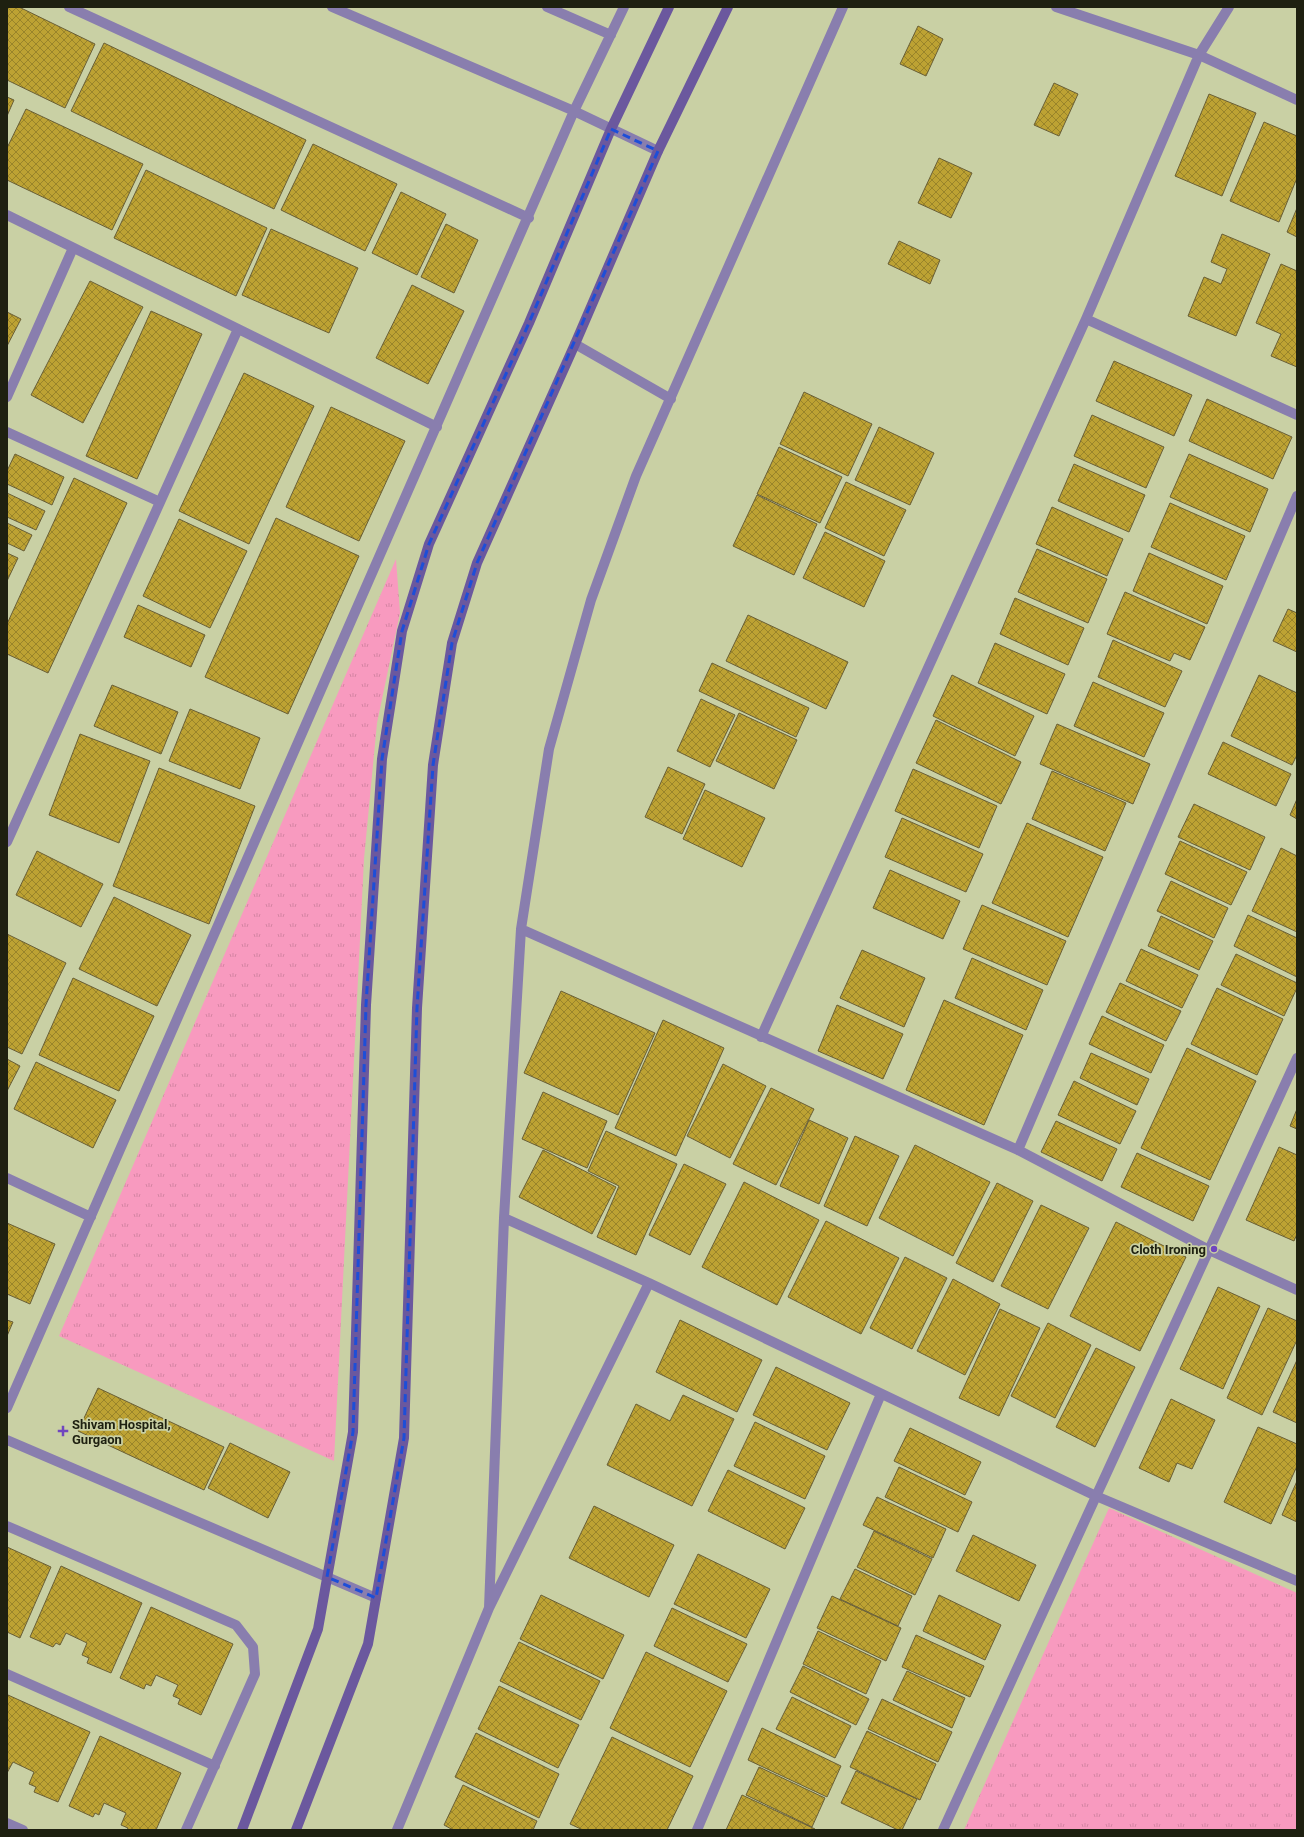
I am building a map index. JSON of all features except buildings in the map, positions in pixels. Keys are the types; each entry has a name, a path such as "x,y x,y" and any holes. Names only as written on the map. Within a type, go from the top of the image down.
{"street":[{"path":"68,7 529,218"},
{"path":"332,7 574,111 658,151"},
{"path":"547,7 610,35"},
{"path":"7,1408 529,218 574,111 624,7"},
{"path":"242,1830 318,1629 352,1432 366,1005 382,759 402,631 429,544 529,323 612,129 669,7"},
{"path":"296,1830 368,1644 404,1438 417,1008 434,757 452,643 477,563 576,344 658,151 728,7"},
{"path":"489,1608 504,1218 521,929 549,749 588,607 636,476 843,7"},
{"path":"1056,7 1199,55 1297,100"},
{"path":"760,1037 1086,319 1199,55 1229,7"},
{"path":"7,215 437,427"},
{"path":"7,397 73,248"},
{"path":"1086,319 1297,415"},
{"path":"7,842 238,329"},
{"path":"576,344 671,399"},
{"path":"7,432 160,502"},
{"path":"1018,1150 1297,496"},
{"path":"521,929 760,1037 1018,1150 1209,1250 1297,1290"},
{"path":"943,1830 1297,1058"},
{"path":"7,1178 91,1217"},
{"path":"504,1218 649,1283 1096,1496 1297,1581"},
{"path":"397,1830 489,1608 649,1283"},
{"path":"698,1830 881,1394"},
{"path":"7,1440 376,1598"},
{"path":"7,1526 236,1625 252,1647 255,1674 186,1830"},
{"path":"7,1674 215,1766"},
{"path":"7,1823 23,1830"}],"highlighted area":[{"path":"611,129 658,151 477,563 452,643 433,765 417,1008 404,1438 376,1598 327,1577 353,1432 366,1005 382,759 402,631 429,544 529,323"}],"green space":[{"path":"396,559 400,613 377,723 364,859 334,1461 59,1336"},
{"path":"1109,1508 1297,1593 1297,1830 964,1830"}],"place":[{"name":"Cloth Ironing","path":"1214,1249"},
{"name":"Shivam Hospital, Gurgaon","path":"63,1431"}]}
